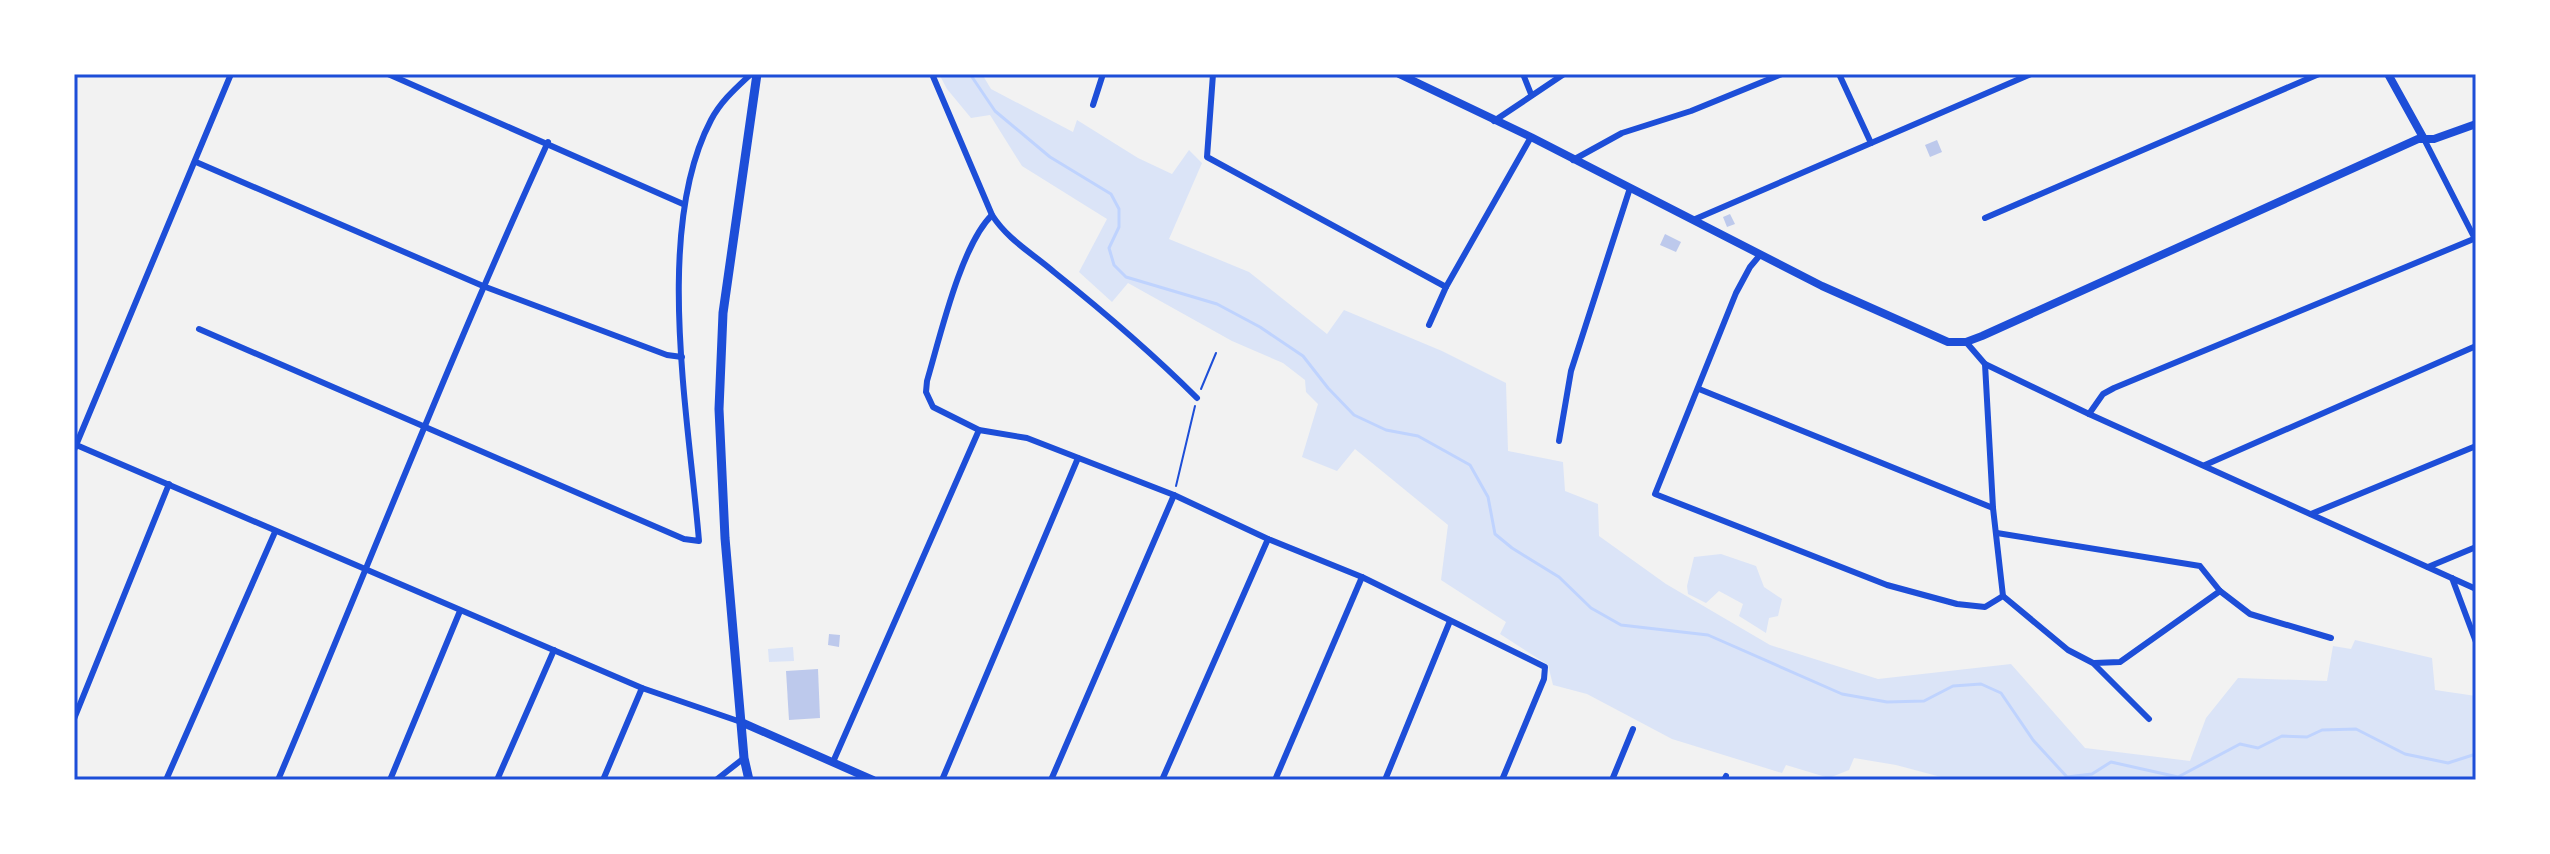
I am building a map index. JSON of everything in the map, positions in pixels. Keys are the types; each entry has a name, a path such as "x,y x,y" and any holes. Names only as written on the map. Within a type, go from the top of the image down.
{"main road":[{"path":"749,780 744,758 725,538 719,409 723,313 754,74"}],"street":[{"path":"231,74 75,446 642,688 741,722 873,780"},
{"path":"388,74 683,204"},
{"path":"199,329 684,539 699,541 679,313 683,204 696,154 712,118 728,96 754,74"},
{"path":"932,74 992,215 1003,233 1074,289 1197,398"},
{"path":"1093,105 1103,74"},
{"path":"1213,74 1207,157 1446,287"},
{"path":"1399,74 1531,137 1760,255 1948,342 1966,342 2424,139 2441,137 2476,124"},
{"path":"1523,74 1531,94"},
{"path":"1494,121 1564,74"},
{"path":"1573,160 1622,133 1691,111 1782,74"},
{"path":"1839,74 1871,143"},
{"path":"1691,221 2013,77 2031,74"},
{"path":"1985,218 2319,74"},
{"path":"2089,414 2103,394 2114,388 2476,238 2388,74"},
{"path":"1429,325 1446,287 1531,137"},
{"path":"278,780 483,286 548,142"},
{"path":"196,162 483,286 667,355 682,357"},
{"path":"1559,441 1571,371 1630,188"},
{"path":"992,215 980,226 953,295 926,392 933,407 979,430 1027,438 1174,495 1268,539 1362,577 1545,667 1544,679 1502,780"},
{"path":"1760,255 1736,293 1655,494 1887,585 1957,604 1985,607 2003,596"},
{"path":"1966,342 1985,364 2476,589"},
{"path":"2204,465 2476,346"},
{"path":"1985,364 1993,508 2003,596 2068,650 2093,663 2149,719"},
{"path":"1699,389 1993,508"},
{"path":"833,762 979,430"},
{"path":"2311,514 2476,446"},
{"path":"942,780 1078,458"},
{"path":"74,719 169,484"},
{"path":"1051,780 1174,495"},
{"path":"166,780 275,532"},
{"path":"1997,533 2200,566 2220,591 2250,614 2331,638"},
{"path":"1162,780 1268,539"},
{"path":"2428,567 2476,547"},
{"path":"1275,780 1362,577"},
{"path":"2452,578 2476,642"},
{"path":"2093,663 2120,662 2220,591"},
{"path":"390,780 460,611"},
{"path":"1385,780 1450,621"},
{"path":"497,780 554,650"},
{"path":"603,780 642,688"},
{"path":"1612,780 1633,729"},
{"path":"716,780 744,758"},
{"path":"1833,780 1850,780"}],"path":[{"path":"1174,495 1197,398 1216,353"}],"shaded area":[{"path":"939,74 982,74 991,89 1073,132 1077,120 1138,158 1172,174 1189,150 1202,163 1169,239 1249,272 1327,334 1344,310 1442,351 1506,383 1508,451 1563,462 1565,491 1598,504 1599,536 1666,584 1770,645 1878,679 2011,664 2085,748 2190,761 2206,718 2238,678 2327,681 2333,646 2351,649 2355,640 2432,658 2435,690 2476,696 2476,780 1941,780 1941,777 1896,765 1854,758 1849,770 1829,778 1786,765 1782,773 1672,739 1587,694 1553,685 1548,665 1500,634 1506,622 1441,580 1448,525 1355,449 1337,471 1302,457 1318,404 1306,392 1305,380 1283,363 1232,341 1128,283 1112,302 1079,272 1107,219 1022,166 990,115 971,118"},
{"path":"1721,554 1756,566 1764,587 1782,599 1778,616 1769,618 1766,633 1739,616 1743,604 1719,591 1706,603 1688,594 1694,557"},
{"path":"793,647 794,661 769,662 768,649"}],"building":[{"path":"1937,140 1942,152 1930,157 1925,145"},
{"path":"1730,214 1735,224 1727,227 1723,217"},
{"path":"1665,234 1681,242 1676,252 1660,245"},
{"path":"829,634 840,635 839,647 828,645"},
{"path":"818,669 820,718 789,720 786,671"}],"waterway":[{"path":"970,74 995,111 1050,157 1111,194 1119,209 1119,227 1109,248 1114,265 1126,277 1217,304 1260,327 1303,356 1354,415 1386,430 1418,436 1470,465 1488,497 1495,534 1559,577 1591,608 1621,625 1708,635 1842,694 1887,702 1924,701 1953,686 1981,684 2001,693 2033,740 2067,777 2092,774 2111,762 2178,777 2240,744 2258,748 2282,736 2307,737 2322,730 2356,729 2405,754 2448,763 2476,754"}]}
